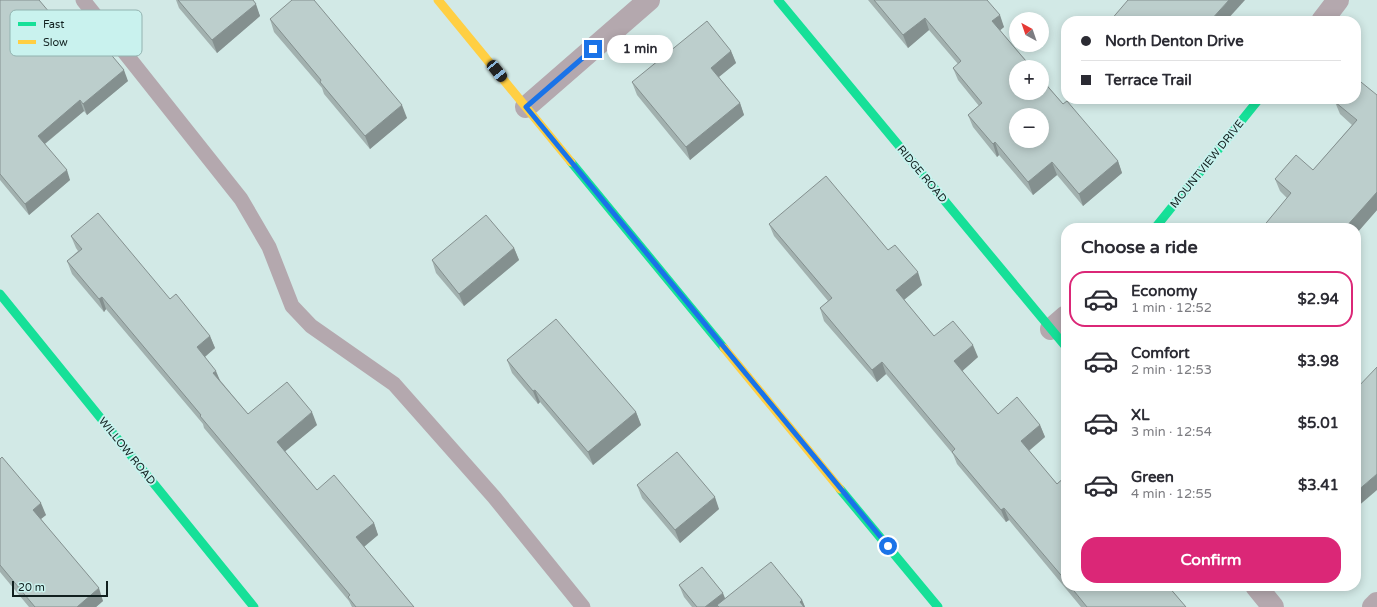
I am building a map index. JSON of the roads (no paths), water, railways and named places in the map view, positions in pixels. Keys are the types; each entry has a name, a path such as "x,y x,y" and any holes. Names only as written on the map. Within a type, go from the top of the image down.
{"street":[{"path":"438,0 938,607"},
{"path":"526,107 649,0"},
{"name":"RIDGE ROAD","path":"778,0 1059,322"},
{"path":"1326,16 1338,0"},
{"name":"MOUNTVIEW DRIVE","path":"1158,223 1255,104"},
{"name":"WILLOW ROAD","path":"0,294 254,607"},
{"path":"1260,591 1273,607"},
{"path":"1372,607 1377,603"}],"lane":[{"path":"83,0 91,10"},
{"path":"127,56 241,200 269,247 292,306 311,326 394,384 494,498 583,607"}]}
